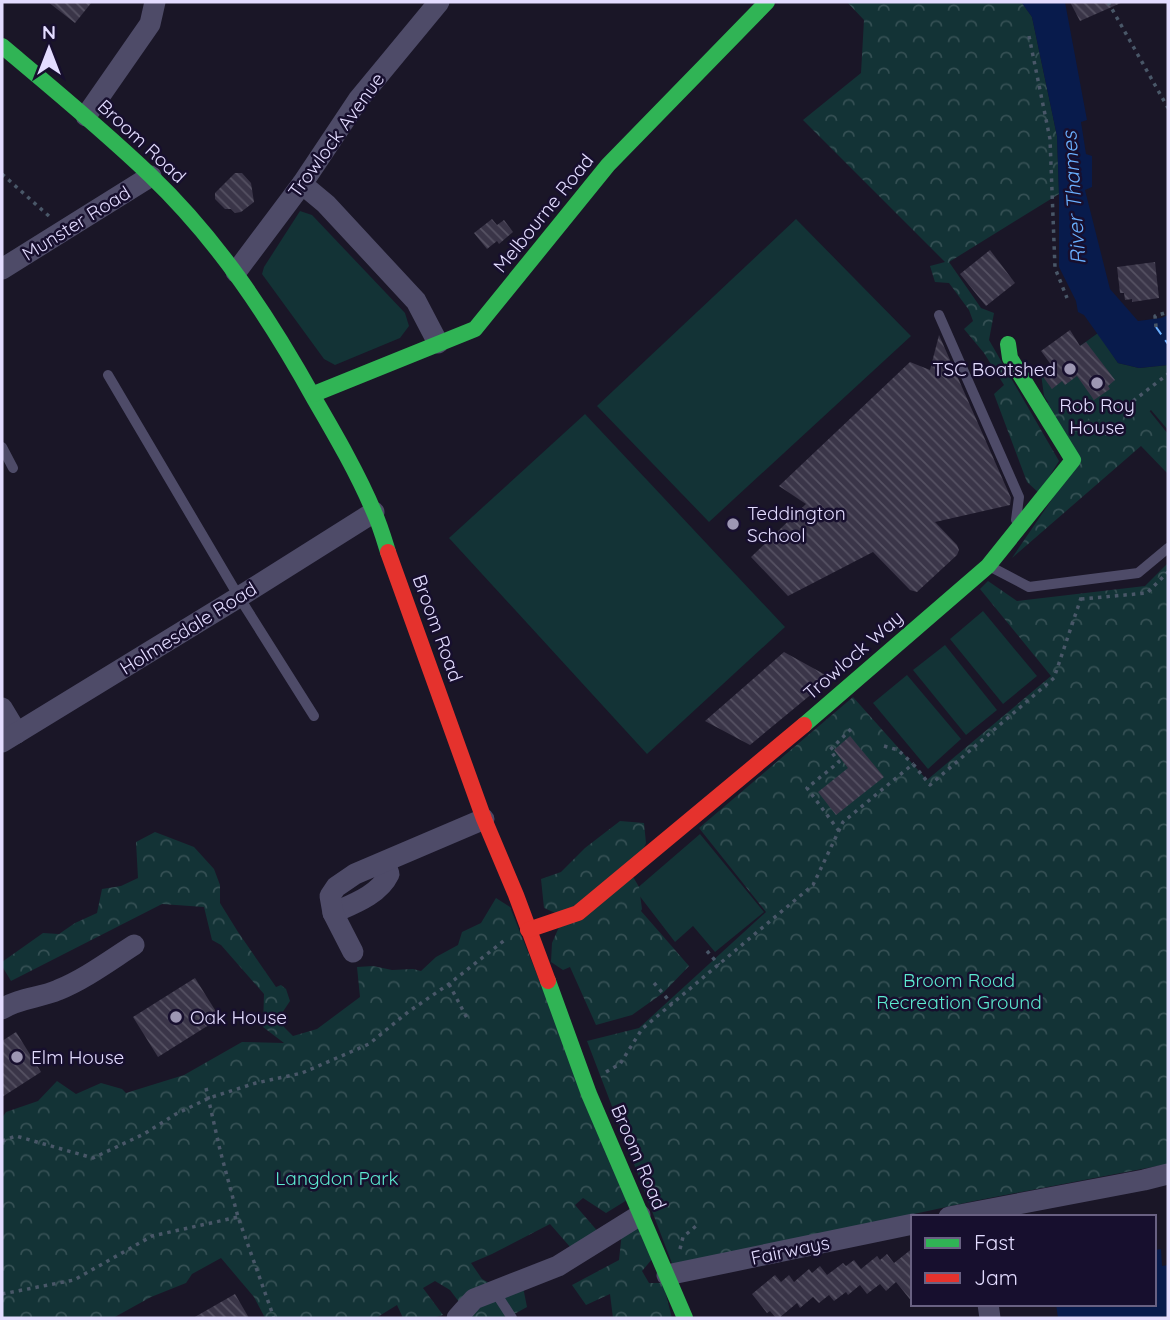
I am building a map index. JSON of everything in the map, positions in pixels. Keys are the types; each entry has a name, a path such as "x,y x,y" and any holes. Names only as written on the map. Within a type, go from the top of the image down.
{"street":[{"path":"86,116 150,24 155,2"},
{"name":"Trowlock Avenue","path":"236,272 302,184 358,100 439,2"},
{"name":"Melbourne Road","path":"314,394 475,328 608,165 767,2"},
{"name":"Broom Road","path":"2,46 86,116 151,176 197,226 236,272 314,394 374,512 484,819 516,895 586,1083 685,1318"},
{"name":"Munster Road","path":"2,269 151,176"},
{"path":"302,184 326,204 416,301 438,343"},
{"name":"Trowlock Way","path":"527,928 578,913 832,702 988,566 1073,460 1010,358 1008,344"},
{"name":"Holmesdale Road","path":"9,737 374,512"},
{"path":"2,708 9,737"},
{"path":"353,952 333,913 374,892 386,882 389,874 384,862 484,819"},
{"path":"2,1009 13,1002 49,994 74,984 134,945"},
{"path":"972,1214 1168,1174"},
{"path":"457,1318 474,1299 558,1266 640,1215"},
{"name":"Fairways","path":"667,1275 911,1224"}],"lane":[{"path":"940,315 1019,497 1014,533"},
{"path":"108,375 239,597 314,716"},
{"path":"2,447 13,468"},
{"path":"988,566 1029,587 1138,573 1168,548"},
{"path":"494,1290 512,1318"}],"path":[{"path":"1108,2 1168,108"},
{"path":"1029,36 1050,139 1055,268 1067,298"},
{"path":"2,174 65,230"},
{"path":"1156,327 1155,316 1168,312"},
{"path":"1133,401 1168,374"},
{"path":"1080,599 1147,593 1168,572"},
{"path":"884,746 898,750 914,764 930,785 1054,678 1084,589"},
{"path":"839,831 807,788 839,762 830,750 852,729"},
{"path":"586,1083 620,1064 642,1029 813,885 843,822 914,764"},
{"path":"2,1141 16,1136 93,1158 144,1135 176,1114 209,1098 256,1083 302,1073 369,1044 517,931 527,928"},
{"path":"707,951 719,965"},
{"path":"654,983 672,1004"},
{"path":"449,984 468,1020"},
{"path":"206,1088 238,1217 274,1318"},
{"path":"2,1294 74,1280 152,1236 238,1217"}],"green space":[{"path":"847,2 1023,2 1032,17 1057,136 1059,194 949,262 981,308 994,313 989,340 1059,461 1039,493 1027,482 994,394 1004,385 984,353 964,329 973,321 969,310 949,283 935,282 930,266 945,262 803,120 861,73 864,20"},
{"path":"300,211 312,215 405,313 409,326 400,338 335,365 324,359 262,274"},
{"path":"796,219 911,336 709,522 597,406"},
{"path":"1098,333 1118,363 1139,368 1168,365 1168,430 1151,410 1089,465 1044,396 1041,374"},
{"path":"1043,402 1060,404 1093,421 1147,408 1168,434 1168,474 1141,446 1012,558 1080,458"},
{"path":"585,414 785,627 647,754 449,538"},
{"name":"Broom Road Recreation Ground","path":"1168,563 1168,1164 974,1201 673,1266 587,1041 639,1028 766,912 699,828 853,697 927,780 1051,676 980,589 988,581 1017,601 1145,586"},
{"path":"983,611 1037,676 1003,704 950,639"},
{"path":"945,645 997,710 966,735 913,670"},
{"path":"907,675 961,739 928,769 873,703"},
{"path":"620,821 644,823 646,843 632,875 639,887 641,911 689,966 663,993 632,1015 596,1025 570,967 563,970 551,962 552,943 559,927 560,915 544,908 541,879 561,872 585,848"},
{"name":"Langdon Park","path":"155,832 194,847 214,869 220,885 220,903 276,987 281,985 286,989 290,1001 282,1013 284,1027 293,1036 317,1029 360,997 357,967 421,971 436,957 458,945 462,932 481,923 496,898 510,907 627,1200 606,1213 583,1198 575,1205 600,1234 571,1248 550,1224 471,1263 482,1279 500,1289 523,1287 527,1307 507,1318 471,1318 450,1290 435,1281 423,1288 443,1315 432,1318 403,1318 397,1305 376,1318 265,1318 254,1297 221,1258 192,1274 186,1283 151,1297 113,1318 2,1318 2,1118 6,1112 38,1101 57,1081 76,1094 101,1083 122,1089 126,1093 184,1075 242,1042 284,1043 263,1027 264,994 221,945 212,940 204,907 162,904 11,981 2,962 43,933 59,934 97,913 102,889 121,886 138,878 136,842"},
{"path":"700,834 764,912 715,952 693,926 675,942 635,890"},
{"path":"640,1227 653,1258 642,1271 649,1283 663,1283 672,1318 613,1318 610,1294 586,1305 572,1285 619,1260 622,1232"}],"water":[{"name":"River Thames","path":"1023,2 1065,2 1087,120 1081,122 1086,154 1092,156 1092,187 1085,190 1110,289 1138,321 1168,315 1168,365 1139,368 1118,363 1084,315 1078,312 1076,301 1059,267 1057,136 1032,17"},
{"path":"1161,1249 1162,1266 1168,1265 1168,1316 1058,1318 1056,1306 1156,1306 1156,1250"}],"building":[{"path":"48,2 92,2 75,23"},
{"path":"1070,2 1123,2 1080,21"},
{"path":"235,173 242,173 251,183 254,202 241,212 235,213 231,209 225,209 215,199 215,193"},
{"path":"492,219 497,225 504,220 513,232 499,244 497,241 487,249 474,233"},
{"path":"990,250 1015,283 986,306 960,274"},
{"path":"1155,262 1159,298 1132,302 1132,299 1125,300 1124,293 1120,293 1117,267"},
{"path":"1070,330 1080,346 1086,342 1115,380 1108,386 1110,389 1094,400 1077,376 1065,385 1062,381 1052,389 1041,374 1052,366 1041,351"},
{"path":"939,335 1011,498 1010,505 935,522 959,550 957,555 917,592 910,590 873,552 788,596 751,557 806,504 779,486 910,362 930,370"},
{"path":"784,652 831,678 750,745 705,721"},
{"path":"850,736 884,777 836,815 818,792 848,768 834,750"},
{"name":"Oak House","path":"195,978 220,1018 158,1057 133,1017"},
{"name":"Elm House","path":"16,1032 41,1072 2,1097 2,1041"},
{"path":"911,1250 911,1301 896,1282 886,1291 880,1284 867,1294 860,1285 848,1295 846,1292 834,1301 829,1295 819,1303 813,1297 800,1308 797,1303 776,1318 770,1311 767,1313 752,1294 775,1275 781,1282 789,1275 794,1282 809,1269 812,1273 820,1266 827,1275 843,1263 846,1266 854,1260 861,1269 877,1256 880,1260 887,1254 894,1263"},
{"path":"235,1294 249,1318 193,1318"}],"ferry route":[{"path":"1156,327 1168,344"}],"traffic: fast":[{"path":"314,394 475,329 608,165 767,2"},
{"path":"2,46 150,175 220,253 261,309 339,441 368,498 388,552"},
{"path":"804,725 988,566 1073,460 1010,358 1008,344"},
{"path":"548,981 589,1094 685,1318"}],"traffic: jam":[{"path":"388,552 484,819 548,981"},
{"path":"528,930 578,913 804,725"}],"place":[{"name":"TSC Boatshed","path":"1070,369"},
{"name":"Rob Roy House","path":"1097,383"},
{"name":"Teddington School","path":"733,524"},
{"name":"Oak House","path":"176,1017"},
{"name":"Elm House","path":"17,1057"}]}
